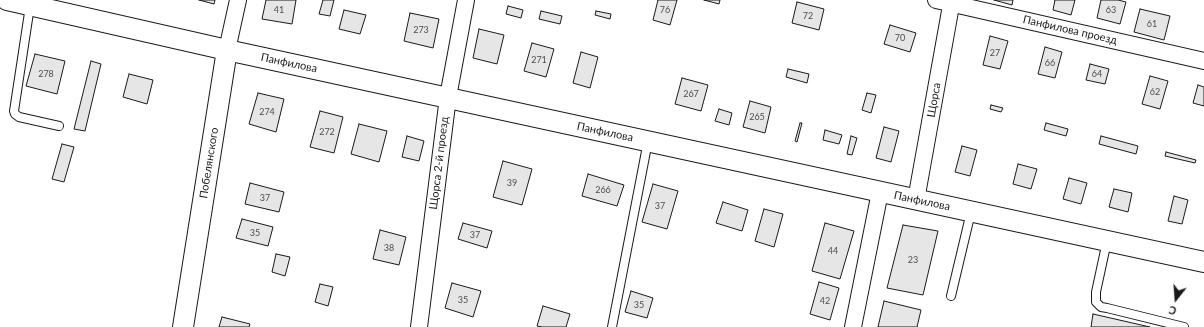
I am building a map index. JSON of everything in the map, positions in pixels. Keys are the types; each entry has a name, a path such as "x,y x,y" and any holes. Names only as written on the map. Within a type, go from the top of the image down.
{"street":[{"name":"Панфилова","path":"9,0 227,50 1204,262"},
{"name":"Побелянского","path":"183,327 227,50 238,0"},
{"name":"Щорса 2-й проезд","path":"419,327 448,97 466,0"},
{"name":"Панфилова проезд","path":"936,0 952,2 1204,61"},
{"name":"Щорса","path":"916,200 952,2"},
{"path":"853,327 880,192"}],"lane":[{"path":"30,6 14,111 19,117 60,126"},
{"path":"612,327 648,141"},
{"path":"951,296 970,212"},
{"path":"1107,241 1096,292 1096,302 1101,307 1184,327"}],"building":[{"path":"199,0 215,0 214,4"},
{"path":"266,0 296,0 292,24 262,19"},
{"path":"323,0 334,0 330,16 319,14"},
{"path":"658,0 677,0 670,25 653,20"},
{"path":"704,0 720,0 719,4"},
{"path":"994,0 1013,0 1012,5"},
{"path":"1055,0 1075,0 1071,15 1053,10"},
{"path":"1101,0 1118,0 1126,2 1120,24 1097,18"},
{"path":"797,2 824,9 819,30 792,23"},
{"path":"508,6 523,10 521,18 506,14"},
{"path":"1140,9 1170,16 1164,40 1134,32"},
{"path":"344,10 366,15 360,34 339,29"},
{"path":"541,11 562,16 560,24 539,19"},
{"path":"596,11 611,14 610,19 595,15"},
{"path":"410,13 439,19 433,48 404,41"},
{"path":"890,25 916,33 910,52 884,44"},
{"path":"479,29 504,35 497,64 473,58"},
{"path":"990,36 1008,41 1000,69 983,65"},
{"path":"532,43 554,49 546,77 524,71"},
{"path":"1045,47 1062,52 1055,78 1038,74"},
{"path":"581,52 598,57 590,88 573,83"},
{"path":"35,54 65,61 57,94 26,86"},
{"path":"91,61 101,64 85,131 74,129"},
{"path":"1090,64 1109,69 1105,84 1086,80"},
{"path":"788,69 809,74 807,83 786,77"},
{"path":"129,74 153,80 147,104 123,97"},
{"path":"1150,76 1168,81 1160,109 1142,104"},
{"path":"682,78 708,85 701,111 675,104"},
{"path":"1198,85 1204,87 1204,106 1193,103"},
{"path":"258,93 284,99 276,132 249,124"},
{"path":"867,93 876,95 871,113 862,110"},
{"path":"750,101 771,107 765,133 743,127"},
{"path":"991,105 1003,108 1001,112 990,109"},
{"path":"719,109 732,113 729,125 715,121"},
{"path":"320,111 343,117 334,153 310,147"},
{"path":"800,123 802,123 797,142 795,141"},
{"path":"1046,123 1068,129 1066,136 1044,130"},
{"path":"359,124 387,131 379,162 351,154"},
{"path":"884,127 899,131 891,162 876,158"},
{"path":"825,130 842,135 839,144 823,140"},
{"path":"407,136 424,141 419,161 402,157"},
{"path":"851,136 857,138 852,155 847,154"},
{"path":"1101,136 1138,146 1136,154 1099,144"},
{"path":"62,144 74,147 64,182 52,179"},
{"path":"962,146 977,150 970,176 955,172"},
{"path":"1166,152 1196,160 1195,163 1165,156"},
{"path":"503,161 532,169 522,205 493,197"},
{"path":"1018,164 1037,169 1031,189 1013,184"},
{"path":"588,174 624,185 617,206 582,196"},
{"path":"1069,178 1087,183 1081,204 1063,199"},
{"path":"250,183 284,192 279,212 245,204"},
{"path":"653,184 678,191 667,229 642,222"},
{"path":"1114,189 1132,193 1128,212 1109,207"},
{"path":"1174,196 1188,200 1182,224 1168,221"},
{"path":"723,202 748,210 742,231 716,223"},
{"path":"764,209 783,214 774,247 755,241"},
{"path":"242,219 273,227 268,246 236,238"},
{"path":"463,223 492,231 487,248 458,239"},
{"path":"825,223 854,231 840,279 812,271"},
{"path":"903,225 938,231 923,295 887,288"},
{"path":"380,230 406,237 399,265 373,259"},
{"path":"276,254 290,257 285,276 272,272"},
{"path":"819,282 839,288 830,320 810,314"},
{"path":"452,283 481,291 473,317 445,308"},
{"path":"320,284 333,287 328,306 315,302"},
{"path":"631,291 653,298 647,318 625,312"},
{"path":"884,301 921,310 917,327 878,327"},
{"path":"543,306 570,314 566,327 537,326"},
{"path":"1093,314 1150,327 1091,327"},
{"path":"222,317 250,324 249,327 219,327"}]}
